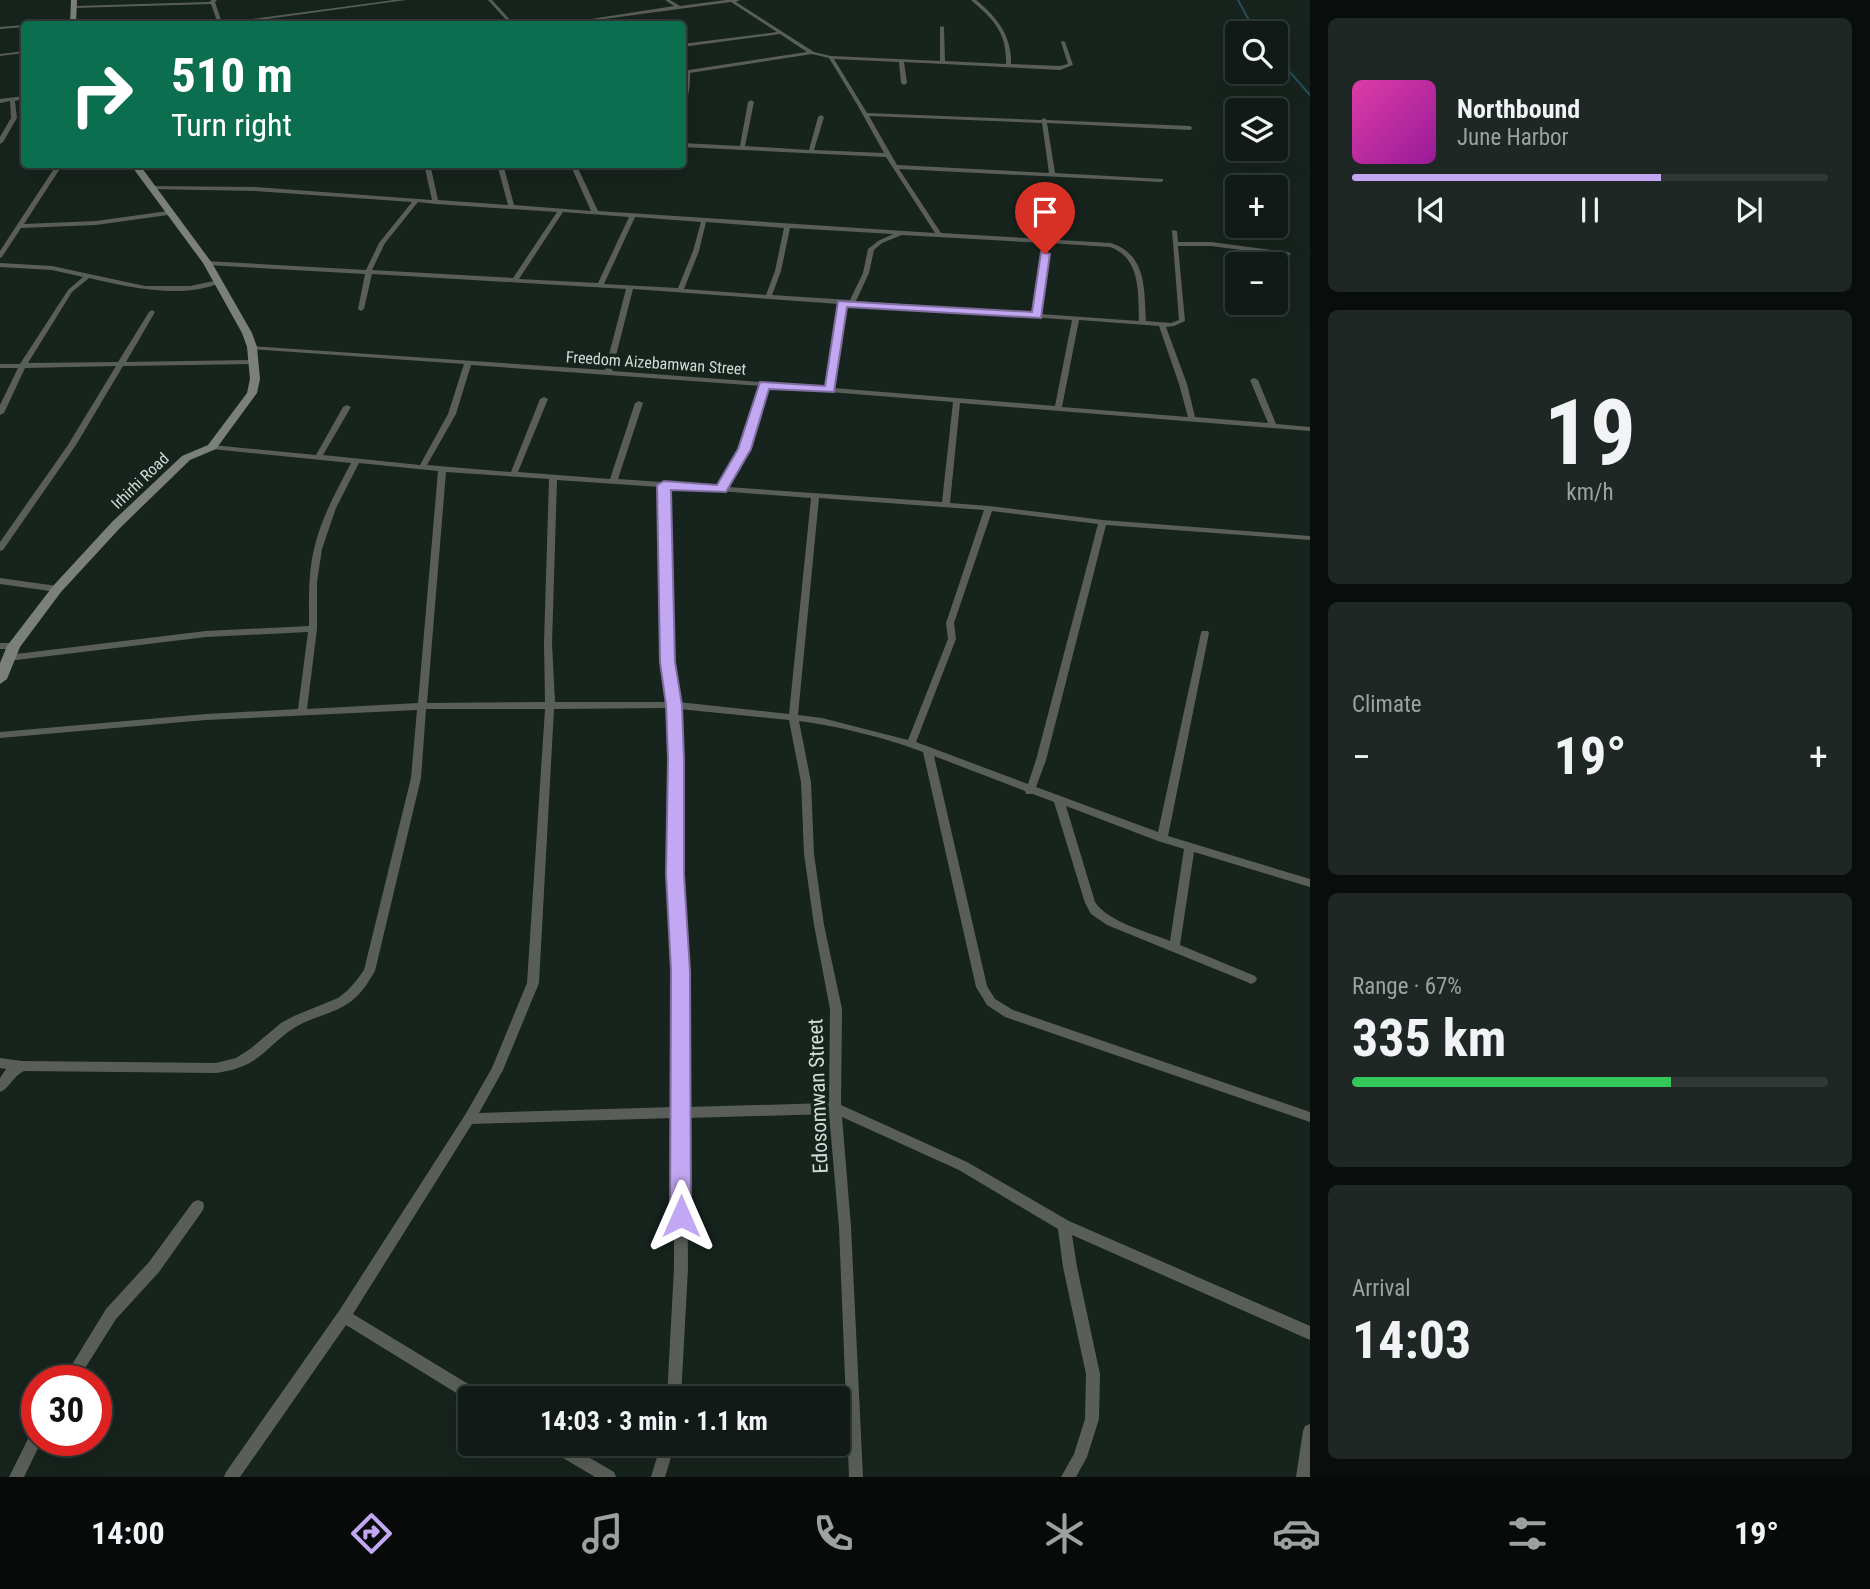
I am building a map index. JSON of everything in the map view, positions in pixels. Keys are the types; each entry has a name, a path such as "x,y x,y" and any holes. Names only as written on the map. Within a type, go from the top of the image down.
{"street":[{"path":"341,0 345,8"},
{"path":"245,21 404,0"},
{"path":"490,0 509,21"},
{"path":"667,0 679,7"},
{"path":"582,21 738,0"},
{"path":"973,0 1001,25 1010,52 1008,66"},
{"path":"74,4 214,1 221,21"},
{"path":"732,1 812,53 831,57 1068,67 1071,65 1063,42"},
{"path":"0,28 21,26"},
{"path":"942,27 943,62"},
{"path":"686,45 780,33"},
{"path":"0,55 21,52"},
{"path":"686,73 812,53"},
{"path":"831,57 866,114 869,125 886,155 938,233"},
{"path":"901,60 904,83"},
{"path":"0,101 21,98"},
{"path":"0,142 15,118 12,99"},
{"path":"742,148 751,102"},
{"path":"866,114 1190,128"},
{"path":"811,152 821,117"},
{"path":"1044,120 1052,174"},
{"path":"686,145 886,155"},
{"path":"896,167 1161,180"},
{"path":"0,256 57,168"},
{"name":"Irhirhi Road","path":"0,679 14,646 57,589 116,525 186,458 212,447 252,393 256,379 252,347 219,282 137,168"},
{"path":"428,168 436,202"},
{"path":"501,168 512,207"},
{"path":"575,168 595,212"},
{"path":"150,187 255,189 787,226 1111,245 1126,250 1135,264 1143,323"},
{"path":"361,309 369,271 382,243 416,201"},
{"path":"515,280 561,211"},
{"path":"20,226 96,223 168,214"},
{"path":"600,285 633,214"},
{"path":"680,290 696,251 704,220"},
{"path":"768,297 778,271 787,226"},
{"path":"852,303 866,273 872,249 880,242 904,231"},
{"path":"207,263 680,290 1177,325 1182,321 1174,231"},
{"path":"1037,315 1046,240"},
{"path":"1175,244 1211,244 1272,252"},
{"path":"0,265 52,268 145,288 190,288 219,282"},
{"path":"0,413 23,365 70,291 87,276"},
{"path":"608,373 630,287"},
{"path":"830,390 842,303"},
{"path":"0,548 72,445 152,312"},
{"path":"1058,409 1076,318"},
{"path":"1162,325 1176,370 1188,394 1192,419"},
{"name":"Freedom Aizebamwan Street","path":"252,347 1310,429"},
{"path":"0,366 252,362"},
{"path":"422,467 452,414 468,364"},
{"path":"1254,380 1273,426"},
{"path":"722,490 744,449 765,385"},
{"path":"513,475 544,399"},
{"path":"946,505 957,401"},
{"path":"613,482 639,403"},
{"path":"318,457 347,407"},
{"path":"212,447 513,475 989,508 1102,522 1310,538"},
{"path":"302,712 313,629 313,582 317,549 331,508 356,461"},
{"path":"0,1063 23,1066 236,1066 253,1056 283,1028 342,1003 359,990 369,971 416,778 442,469"},
{"path":"231,1477 344,1316 469,1119 497,1070 533,983 550,704 548,643 553,477"},
{"path":"664,485 667,662 674,705 675,874 680,971 681,1268 675,1386"},
{"name":"Edosomwan Street","path":"815,496 793,718 806,782 809,854 819,925 836,1009 835,1108 845,1227 856,1477"},
{"path":"911,744 952,639 950,624 989,508"},
{"path":"1030,791 1041,760 1102,522"},
{"path":"0,581 57,589"},
{"path":"8,658 206,634 313,629"},
{"path":"1162,838 1205,633"},
{"path":"0,646 14,646"},
{"path":"0,735 206,717 423,706 674,705 822,721 911,744 1030,791 1189,848 1310,883"},
{"path":"928,752 982,987 991,1002 1009,1014 1310,1117"},
{"path":"1059,801 1095,911 1102,918 1251,979"},
{"path":"1174,948 1189,848"},
{"path":"0,1087 12,1071 23,1066"},
{"path":"469,1119 835,1108 963,1166 1064,1225 1310,1333"},
{"path":"79,1365 111,1314 154,1267 198,1206"},
{"path":"1064,1225 1070,1267 1093,1374 1092,1419 1080,1457 1068,1477"},
{"path":"344,1316 458,1386"},
{"path":"1303,1477 1310,1431"},
{"path":"16,1477 27,1456"},
{"path":"573,1456 609,1477"},
{"path":"658,1477 664,1456"}],"waterway":[{"path":"1238,0 1249,21"},
{"path":"1288,70 1310,95"}],"route":[{"path":"681,1216 680,971 675,874 676,759 674,705 667,662 664,485 722,490 744,449 765,385 830,390 842,303 1037,315 1045,254"}]}
